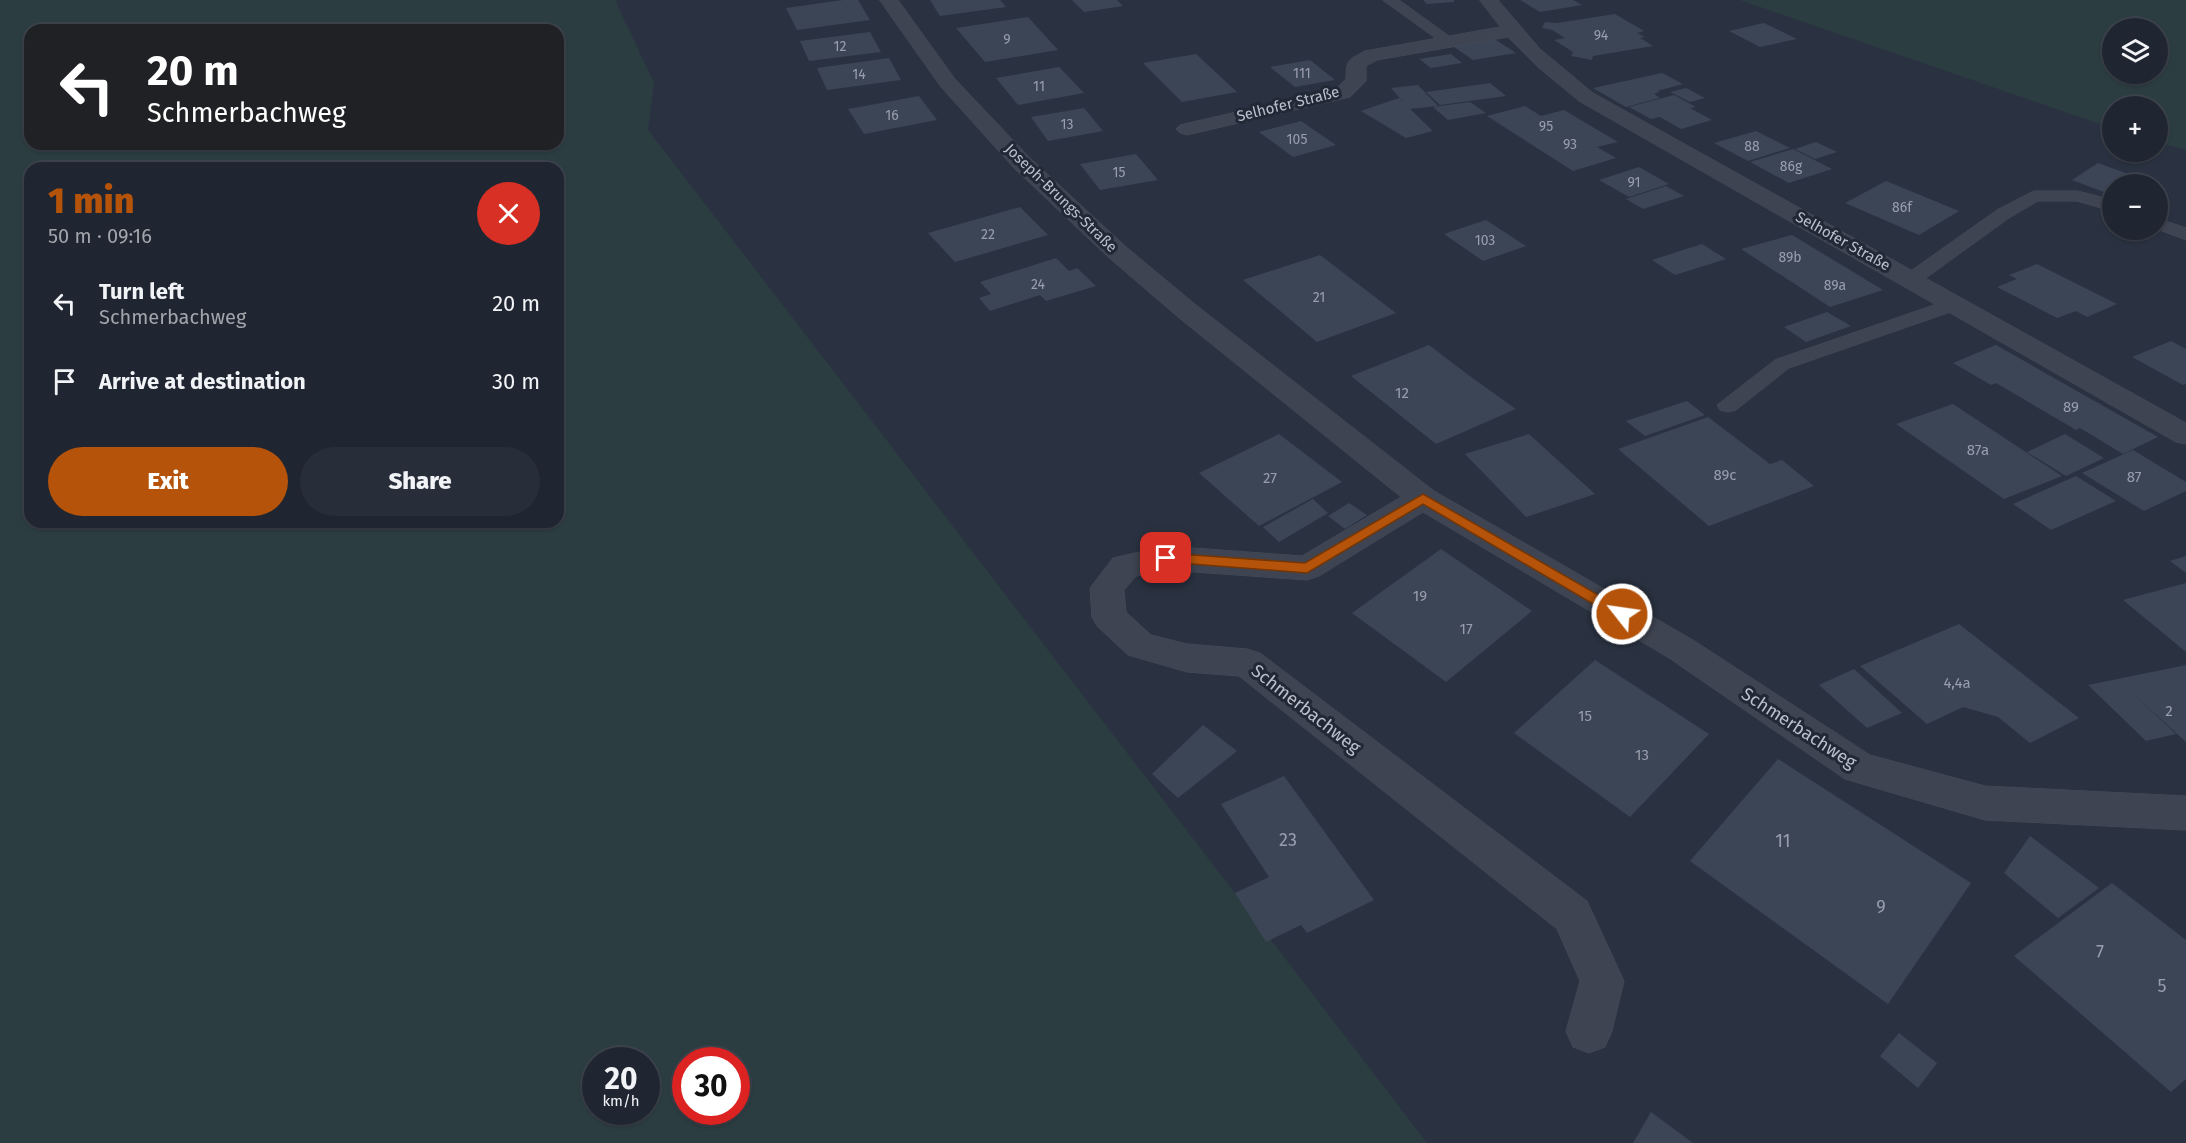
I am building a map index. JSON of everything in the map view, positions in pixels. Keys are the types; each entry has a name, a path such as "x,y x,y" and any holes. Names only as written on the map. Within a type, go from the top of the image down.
{"street":[{"name":"Joseph-Brungs-Straße","path":"890,0 948,83 1022,163 1116,251 1187,311 1261,368"},
{"name":"Selhofer Straße","path":"1489,0 1511,31 1540,61 1586,97 2186,435"},
{"name":"Selhofer Straße","path":"1187,129 1343,93 1356,81 1356,64 1372,55 1511,31"},
{"name":"Schmerbachweg","path":"1261,368 1423,498 1681,649 1859,768 1985,803 2186,813"},
{"name":"Schmerbachweg","path":"1423,498 1307,568 1166,558 1125,566 1107,588 1109,617 1140,646 1186,658 1247,663 1572,915 1602,981 1589,1031"}],"lane":[{"path":"1390,0 1449,41"},
{"path":"1912,279 2003,214 2034,196 2078,196 2102,203"},
{"path":"2168,227 2186,234"},
{"path":"1728,405 1782,364 1955,304"}],"shaded area":[{"path":"0,0 615,0 654,83 648,130 1427,1143 0,1143"},
{"path":"1740,0 2186,0 2186,150 2168,145 2168,96 2102,96 2102,125"}],"building":[{"path":"858,0 870,20 797,30 786,8"},
{"path":"930,0 1000,0 1006,7 940,16"},
{"path":"1072,0 1117,0 1123,6 1084,12"},
{"path":"1423,0 1454,0 1454,2 1427,4"},
{"path":"1520,0 1573,0 1582,5 1540,12"},
{"path":"1615,14 1644,31 1637,33 1645,37 1640,38 1653,46 1593,56 1592,60 1571,56 1573,52 1554,40 1565,38 1552,30 1542,28 1545,22 1557,23"},
{"path":"1028,17 1058,50 985,62 956,28"},
{"path":"1764,23 1797,39 1760,47 1729,31"},
{"path":"870,32 881,52 809,61 800,41"},
{"path":"1493,38 1516,53 1473,60 1451,45"},
{"path":"1196,54 1237,92 1182,102 1143,63"},
{"path":"1451,54 1462,63 1431,68 1419,59"},
{"path":"889,58 901,80 827,90 817,68"},
{"path":"1310,60 1335,80 1295,87 1270,67"},
{"path":"1059,67 1084,93 1018,105 996,78"},
{"path":"1662,73 1683,84 1657,91 1660,92 1654,94 1660,98 1626,107 1593,88"},
{"path":"1490,83 1506,96 1440,105 1426,92"},
{"path":"1418,85 1438,106 1410,109 1433,131 1406,138 1361,111 1399,98 1404,103 1391,88"},
{"path":"1686,88 1705,98 1690,102 1670,92"},
{"path":"1674,95 1696,107 1690,108 1712,120 1681,129 1660,117 1651,119 1629,107"},
{"path":"919,96 937,120 864,134 848,109"},
{"path":"1470,102 1486,113 1448,120 1433,107"},
{"path":"1525,106 1541,116 1564,110 1618,142 1597,147 1616,158 1573,171 1487,116"},
{"path":"1084,108 1103,131 1048,141 1031,117"},
{"path":"1301,121 1336,145 1293,157 1259,132"},
{"path":"1756,131 1790,148 1748,161 1714,143"},
{"path":"1816,142 1837,152 1815,159 1795,149"},
{"path":"1793,149 1832,169 1789,183 1750,162"},
{"path":"1136,154 1158,180 1100,190 1080,164"},
{"path":"2098,163 2128,174 2102,174 2102,191 2072,180"},
{"path":"1639,167 1669,184 1629,197 1599,180"},
{"path":"1886,181 1959,211 1919,235 1845,203"},
{"path":"1666,186 1684,196 1643,209 1626,199"},
{"path":"1020,207 1048,235 955,262 928,233"},
{"path":"1486,220 1526,246 1483,261 1444,234"},
{"path":"1792,235 1883,290 1830,307 1741,249"},
{"path":"1702,244 1726,259 1675,275 1652,260"},
{"path":"1320,255 1396,313 1317,342 1243,280"},
{"path":"1056,258 1069,271 1077,268 1096,286 1046,301 1040,295 990,311 979,298 991,294 980,282"},
{"path":"2037,264 2117,304 2087,317 2076,311 2057,318 1997,287 2017,279 2009,275"},
{"path":"1827,312 1851,326 1806,342 1784,327"},
{"path":"2171,341 2186,349 2186,384 2183,385 2132,357"},
{"path":"1429,345 1516,409 1436,444 1351,376"},
{"path":"1996,345 2158,437 2123,454 2080,428 2076,430 1996,383 1991,385 1953,363"},
{"path":"1687,401 1705,415 1645,436 1626,421"},
{"path":"1953,404 2062,476 2004,499 1896,424"},
{"path":"1708,417 1770,464 1782,460 1814,486 1709,526 1618,449"},
{"path":"1279,434 1342,482 1259,526 1199,473"},
{"path":"1529,434 1595,494 1526,517 1465,454"},
{"path":"2065,434 2104,458 2066,476 2027,452"},
{"path":"2133,450 2186,482 2186,491 2144,511 2082,473"},
{"path":"2076,476 2116,501 2051,530 2013,504"},
{"path":"1313,499 1328,513 1279,542 1263,527"},
{"path":"1349,503 1367,515 1345,529 1328,516"},
{"path":"1441,549 1532,611 1446,682 1352,613"},
{"path":"2186,556 2186,573 2170,561"},
{"path":"2186,583 2186,652 2123,600"},
{"path":"1959,624 2079,718 2030,743 1998,717 1963,707 1927,724 1860,666"},
{"path":"1595,660 1709,734 1630,817 1514,733"},
{"path":"2186,665 2186,742 2128,689 2176,734 2146,741 2088,685"},
{"path":"1854,669 1902,713 1867,728 1819,685"},
{"path":"1203,725 1237,751 1178,798 1152,774"},
{"path":"1778,759 1971,883 1888,1004 1690,861"},
{"path":"1284,776 1374,900 1307,933 1301,925 1266,942 1235,893 1269,877 1221,804"},
{"path":"2030,836 2099,888 2058,918 2004,873"},
{"path":"2112,883 2186,940 2186,1079 2171,1092 2014,956"},
{"path":"1899,1033 1937,1063 1918,1088 1880,1056"},
{"path":"1651,1112 1693,1143 1633,1143"}],"route":[{"path":"1166,558 1307,568 1423,498 1622,614"}]}
